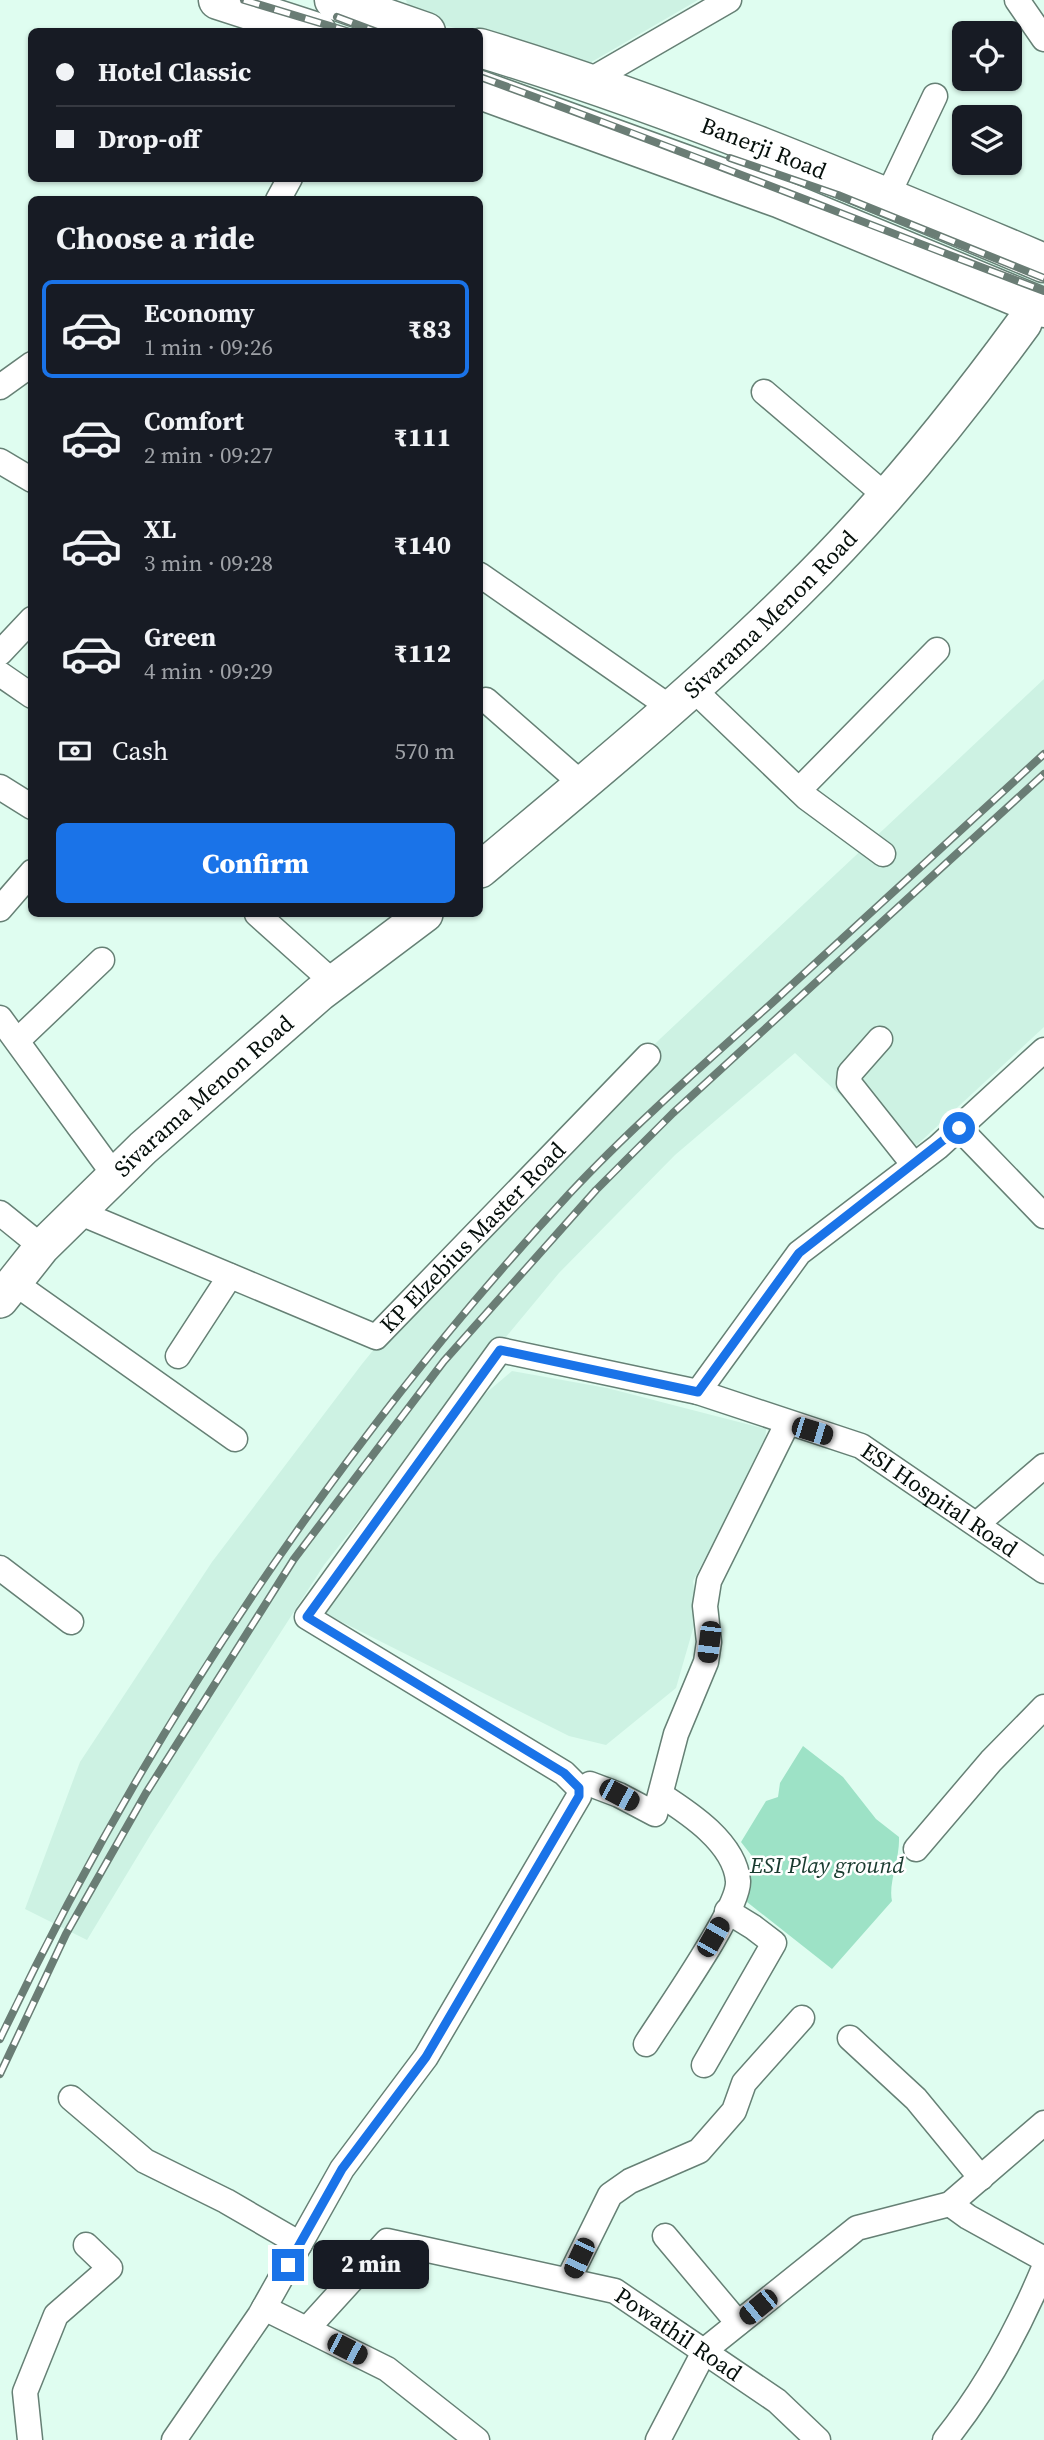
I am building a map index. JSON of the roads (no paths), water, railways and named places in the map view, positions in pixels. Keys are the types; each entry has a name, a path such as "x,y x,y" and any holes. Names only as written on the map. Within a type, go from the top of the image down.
{"main road":[{"path":"218,0 305,28"},
{"path":"339,28 334,0 406,19"},
{"name":"Banerji Road","path":"483,49 589,81 887,197 1044,263"},
{"name":"Banerji Road","path":"483,91 781,199 1036,316"}],"street":[{"path":"589,81 729,0"},
{"path":"1017,0 1044,39"},
{"path":"887,197 935,96"},
{"name":"Sivarama Menon Road","path":"483,867 681,698 795,594 917,462 1036,316"},
{"path":"0,387 28,367"},
{"path":"764,392 886,496"},
{"path":"0,461 28,478"},
{"path":"483,577 681,698 883,854"},
{"path":"0,653 28,623"},
{"path":"799,790 937,650"},
{"path":"0,674 28,693"},
{"path":"486,700 582,784"},
{"path":"0,787 28,804"},
{"path":"0,909 28,877"},
{"path":"260,917 334,983"},
{"name":"Sivarama Menon Road","path":"8,1292 43,1247 143,1148 334,983 421,917"},
{"path":"18,1040 102,960"},
{"path":"0,1018 115,1176"},
{"path":"880,1039 849,1073 849,1083 914,1165"},
{"path":"698,1392 799,1253 959,1128 1044,1050"},
{"name":"KP Elzebius Master Road","path":"78,1212 376,1337 648,1056"},
{"path":"959,1128 1044,1216"},
{"path":"0,1213 43,1247"},
{"path":"178,1356 230,1276"},
{"path":"8,1292 235,1439"},
{"name":"ESI Hospital Road","path":"300,2244 342,2169 426,2057 579,1796 579,1788 564,1773 307,1617 500,1350 698,1392 787,1424 861,1446 978,1523 1044,1571"},
{"path":"590,1784 619,1795 655,1814 676,1734 706,1662 709,1642 705,1606 709,1581 787,1424"},
{"path":"978,1523 1044,1466"},
{"path":"0,1568 71,1622"},
{"path":"916,1849 990,1761 1044,1707"},
{"path":"646,2044 727,1912 738,1883 733,1863 704,1827 661,1795"},
{"path":"704,2065 774,1943 754,1927 727,1912"},
{"path":"568,2280 610,2195 630,2180 699,2151 734,2111 744,2082 802,2018"},
{"path":"850,2038 916,2099 981,2178"},
{"path":"71,2098 145,2161 226,2201 300,2244 264,2308 174,2440"},
{"path":"658,2440 705,2350 857,2228 950,2204 1044,2123"},
{"path":"950,2204 968,2217 1044,2259"},
{"path":"666,2235 738,2323"},
{"name":"Powathil Road","path":"307,2329 387,2241 568,2280 615,2291 777,2401 818,2440"},
{"path":"30,2440 24,2392 56,2315 110,2268 86,2245"},
{"path":"945,2440 979,2394 1025,2315 1044,2268"},
{"path":"264,2308 387,2369 477,2440"}],"railway":[{"path":"244,0 337,28"},
{"path":"337,17 366,28"},
{"path":"483,78 1044,291"},
{"path":"730,158 838,195 1044,278"},
{"path":"0,2039 118,1812 184,1702 253,1595 404,1387 485,1289 570,1193 618,1144 1044,754"},
{"path":"0,2074 66,1934 146,1793 294,1559 444,1361 596,1190 673,1113 1044,774"}],"park label":[{"name":"ESI Play ground","path":"827,1865"}]}
